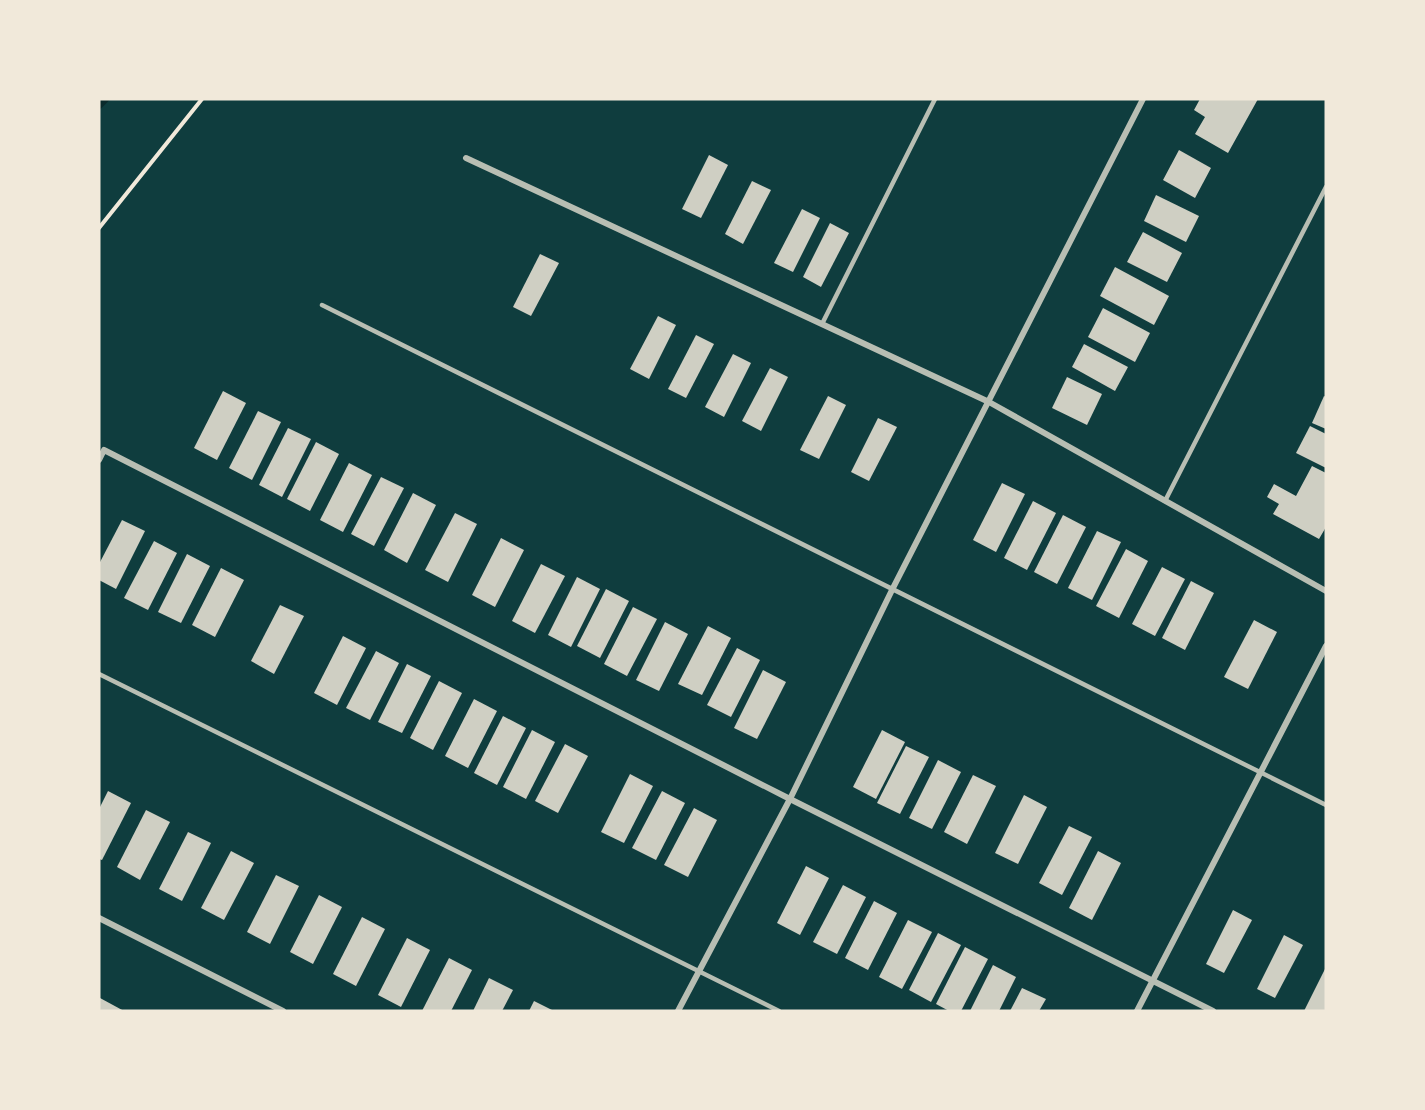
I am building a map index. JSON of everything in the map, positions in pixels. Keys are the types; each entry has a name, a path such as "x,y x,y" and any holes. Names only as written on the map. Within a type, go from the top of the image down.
{"street":[{"path":"678,1011 790,799 893,588 1143,99"},
{"path":"466,158 989,402 1326,591"},
{"path":"99,460 104,450 1213,1011"},
{"path":"1137,1011 1326,646"},
{"path":"99,918 283,1011"}],"lane":[{"path":"822,324 935,99"},
{"path":"1165,501 1326,187"},
{"path":"321,305 1326,805"},
{"path":"99,674 779,1011"}],"path":[{"path":"99,228 202,99"}],"building":[{"path":"1200,99 1258,99 1228,153 1195,134 1205,117 1194,110"},
{"path":"1179,150 1211,168 1195,198 1163,180"},
{"path":"709,155 728,165 701,218 682,209"},
{"path":"752,181 771,190 743,244 725,234"},
{"path":"1156,195 1199,216 1186,242 1144,221"},
{"path":"802,209 820,218 793,272 774,263"},
{"path":"830,223 849,233 821,287 803,277"},
{"path":"1143,232 1182,253 1167,282 1127,262"},
{"path":"540,254 559,263 531,316 513,307"},
{"path":"1115,267 1169,296 1154,325 1100,296"},
{"path":"1103,308 1150,333 1135,362 1088,337"},
{"path":"658,316 676,325 649,379 630,369"},
{"path":"696,335 714,344 686,398 668,389"},
{"path":"1084,344 1128,367 1115,391 1072,367"},
{"path":"733,354 751,363 724,417 705,407"},
{"path":"770,368 788,377 761,431 742,421"},
{"path":"1067,377 1102,394 1087,425 1052,408"},
{"path":"223,391 246,403 217,460 194,448"},
{"path":"828,396 846,405 819,459 800,450"},
{"path":"1324,396 1326,397 1326,429 1312,423"},
{"path":"258,411 281,422 252,480 229,468"},
{"path":"878,418 897,427 869,481 851,472"},
{"path":"1310,426 1326,434 1326,468 1296,453"},
{"path":"288,428 311,439 282,497 259,485"},
{"path":"316,442 339,454 310,511 287,499"},
{"path":"349,463 372,475 343,532 320,520"},
{"path":"1312,466 1326,473 1326,527 1319,539 1273,514 1279,504 1267,497 1274,484 1296,496"},
{"path":"381,477 404,488 374,546 351,534"},
{"path":"1002,483 1025,494 996,552 973,540"},
{"path":"413,493 436,505 407,563 384,550"},
{"path":"1033,501 1056,513 1027,570 1004,558"},
{"path":"455,513 477,524 448,582 425,570"},
{"path":"1063,515 1086,527 1057,584 1034,572"},
{"path":"122,520 145,531 116,589 99,580 99,564"},
{"path":"1097,531 1121,542 1092,600 1068,588"},
{"path":"501,538 524,550 495,607 472,595"},
{"path":"154,541 177,553 148,610 124,598"},
{"path":"1126,549 1148,561 1119,618 1096,606"},
{"path":"187,554 210,566 181,623 158,612"},
{"path":"541,564 565,576 535,633 512,621"},
{"path":"1162,567 1185,579 1155,636 1132,624"},
{"path":"221,568 244,580 215,637 192,625"},
{"path":"577,577 600,589 571,647 548,635"},
{"path":"1191,581 1214,593 1185,650 1162,638"},
{"path":"606,589 629,601 600,658 577,646"},
{"path":"280,605 304,616 274,674 251,661"},
{"path":"633,607 657,619 627,676 604,664"},
{"path":"1254,620 1277,632 1248,689 1224,677"},
{"path":"665,622 688,634 659,691 636,680"},
{"path":"708,626 731,638 702,695 678,684"},
{"path":"343,636 366,648 337,705 314,693"},
{"path":"737,648 760,660 731,717 707,705"},
{"path":"376,651 399,663 370,720 346,708"},
{"path":"407,664 431,676 402,733 378,722"},
{"path":"763,670 786,682 757,739 734,728"},
{"path":"439,681 462,693 433,750 410,738"},
{"path":"474,699 497,711 468,768 445,756"},
{"path":"503,716 526,728 497,785 474,773"},
{"path":"532,730 555,742 526,799 503,787"},
{"path":"882,730 905,742 876,799 853,787"},
{"path":"565,744 588,756 558,813 535,801"},
{"path":"906,746 929,757 900,814 877,803"},
{"path":"938,760 961,772 932,829 909,818"},
{"path":"630,774 653,786 624,843 601,832"},
{"path":"973,775 996,786 967,844 944,832"},
{"path":"108,791 131,803 102,860 99,859 99,809"},
{"path":"662,791 685,803 656,860 632,848"},
{"path":"1024,795 1047,807 1018,864 995,853"},
{"path":"694,808 717,820 688,877 664,865"},
{"path":"146,810 170,822 140,880 117,867"},
{"path":"1069,826 1092,837 1062,895 1039,883"},
{"path":"188,832 211,843 182,901 159,889"},
{"path":"231,851 254,863 224,920 201,908"},
{"path":"1098,851 1121,863 1092,920 1069,908"},
{"path":"806,866 829,878 800,935 777,923"},
{"path":"276,875 299,886 270,944 247,932"},
{"path":"843,885 866,897 837,954 813,942"},
{"path":"319,895 342,907 313,964 290,952"},
{"path":"874,901 897,913 868,970 845,958"},
{"path":"1233,910 1252,920 1224,973 1206,964"},
{"path":"362,917 385,929 356,986 333,974"},
{"path":"908,920 932,932 902,989 879,977"},
{"path":"938,933 961,945 931,1002 909,990"},
{"path":"1284,935 1303,945 1275,998 1257,989"},
{"path":"407,938 430,950 401,1007 378,995"},
{"path":"965,947 988,959 961,1011 949,1011 936,1004"},
{"path":"449,958 472,970 451,1011 422,1011"},
{"path":"993,965 1016,977 999,1011 970,1011"},
{"path":"1326,967 1326,1011 1304,1011"},
{"path":"489,978 513,990 502,1011 473,1011"},
{"path":"1022,988 1046,999 1039,1011 1010,1011"},
{"path":"100,998 124,1011 99,1011"},
{"path":"534,1001 554,1011 529,1011"}],"waterway":[{"path":"99,105 105,99"}]}
